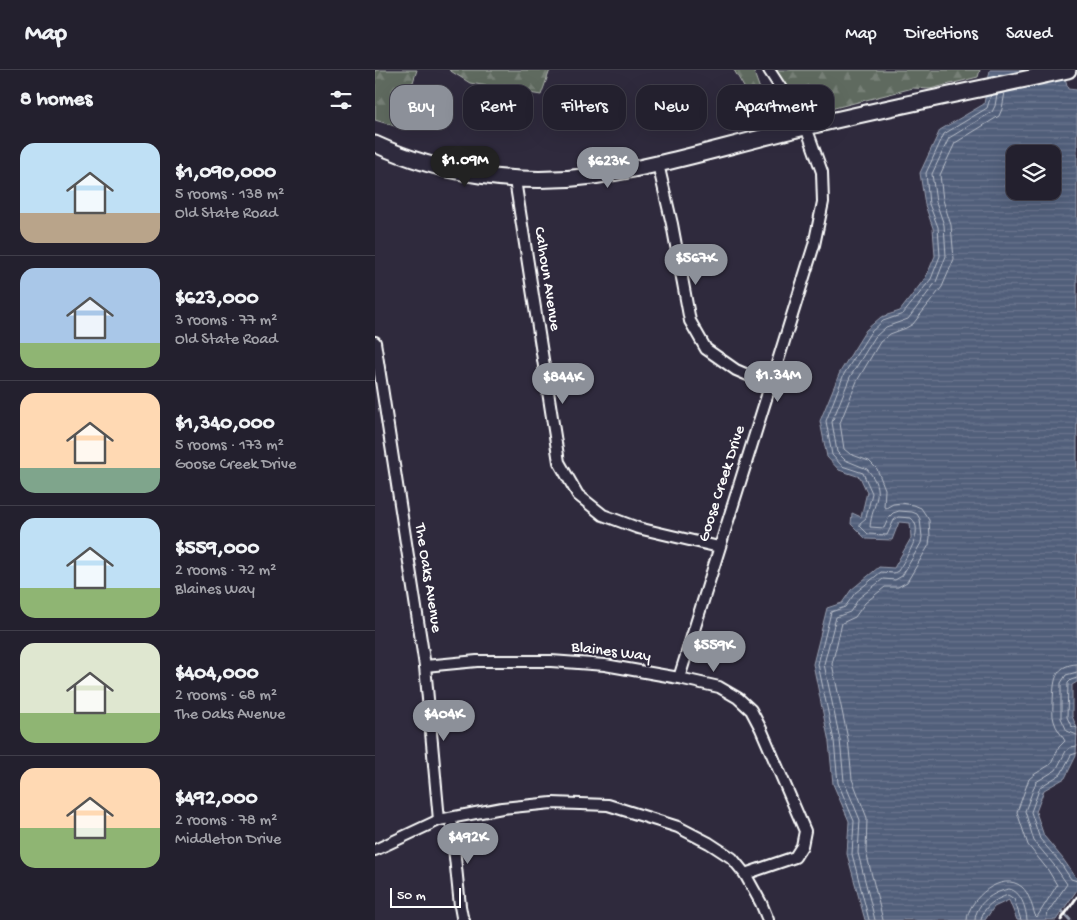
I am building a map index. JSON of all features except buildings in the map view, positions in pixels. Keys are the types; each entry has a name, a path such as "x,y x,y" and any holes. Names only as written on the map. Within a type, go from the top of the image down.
{"main road":[{"path":"834,121 1068,70"},
{"path":"375,144 403,157 459,172 515,180 592,176 658,164 794,130"}],"street":[{"name":"Goose Creek Drive","path":"769,70 779,85"},
{"name":"Goose Creek Drive","path":"679,678 814,245 823,202 822,172 807,130"},
{"path":"658,164 672,224 690,322 706,349 736,370 771,385"},
{"name":"Calhoun Avenue","path":"515,180 559,462 578,495 603,515 638,528 719,547"},
{"name":"The Oaks Avenue","path":"375,342 425,666 439,820"},
{"name":"Blaines Way","path":"425,666 477,661 551,661 605,665 719,687 738,698 751,710 761,729 805,831 802,846 795,857 745,874"},
{"path":"375,850 439,820 502,808 552,802 608,805 678,827 709,842 731,858 745,874 768,920"},
{"path":"451,818 460,906 464,920"}],"green space":[{"path":"375,70 417,70 412,85 390,85 390,125 375,120"},
{"path":"449,70 550,70 543,85 541,95 533,94 533,85 482,85 470,83"},
{"path":"734,70 753,70 758,85 743,85"},
{"path":"776,70 980,70 978,77 930,89 913,88 834,108 834,85 787,85"}],"water":[{"path":"990,70 1063,70 1068,89 1077,90 1077,682 1072,685 1072,716 1077,728 1076,756 1065,778 1044,790 1036,812 1044,836 1077,879 1077,890 1056,920 1017,920 1009,900 994,907 985,920 865,920 847,854 849,821 833,784 829,742 813,664 827,608 842,603 851,590 879,567 894,568 911,538 910,523 899,522 892,540 866,539 851,524 852,513 861,517 867,492 860,477 839,470 827,457 820,421 840,372 866,330 881,317 900,311 926,277 935,256 933,228 925,205 920,173 940,130 984,104"}],"waterway":[{"path":"1062,911 1070,920"}],"railway":[{"path":"1061,920 1077,897"}]}
